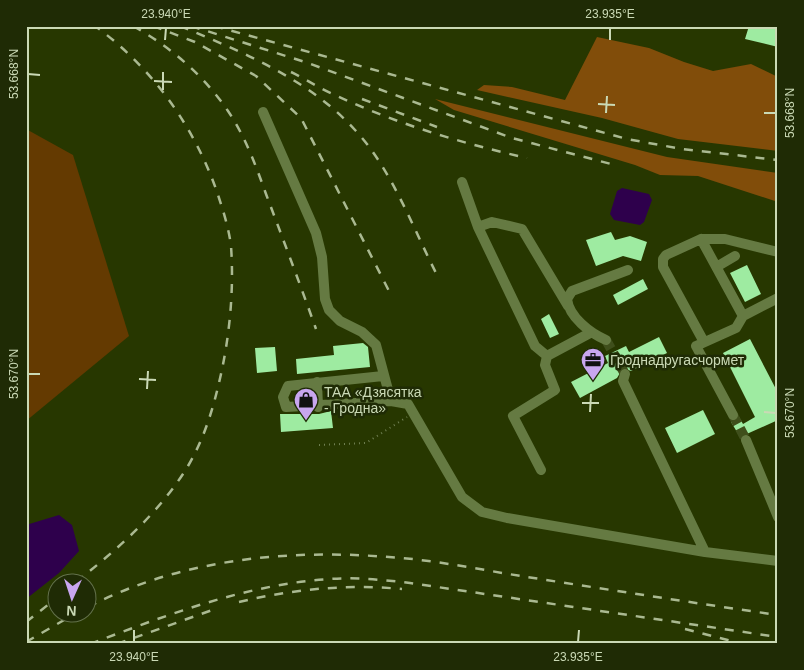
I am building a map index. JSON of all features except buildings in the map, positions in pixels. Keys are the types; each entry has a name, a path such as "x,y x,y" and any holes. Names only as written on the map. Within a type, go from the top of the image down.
{"lane":[{"path":"262,112 316,233 322,257 325,299 328,310 340,321 362,332 376,346 383,376 392,401"},
{"path":"462,182 478,227 535,346 547,356"},
{"path":"478,227 492,222 522,229 568,306 590,333 606,340"},
{"path":"701,239 718,266 743,316"},
{"path":"704,342 663,266 663,259 666,255 701,239 725,239 778,252"},
{"path":"718,266 736,256"},
{"path":"568,306 567,299 572,291 628,270"},
{"path":"733,415 696,346 736,328 743,316 778,298"},
{"path":"541,470 513,416 555,390 545,365 547,356 590,333"},
{"path":"625,374 623,381 705,552"},
{"path":"383,376 288,386 283,397 286,407 318,407 392,401 408,404 462,497 482,512 705,552 778,561"},
{"path":"317,382 318,407"},
{"path":"746,440 778,517"}],"path":[{"path":"318,445 366,443 413,414"}],"shaded area":[{"path":"597,37 649,48 713,71 751,64 778,77 778,151 678,139 602,118 477,90 484,85 512,87 565,100"},
{"path":"435,99 667,157 778,173 778,202 698,176 660,175 635,165 454,110"},
{"path":"26,129 73,155 129,336 26,421"},
{"path":"622,188 649,194 652,200 644,222 640,225 614,220 610,214 617,191"},
{"path":"59,515 72,525 79,551 60,572 48,572 48,582 26,599 26,525"}],"tunnel":[{"path":"606,340 625,374"},
{"path":"733,415 746,440"}],"railway":[{"path":"88,572 123,543 165,499 194,455 212,410 218,386 227,343 232,294 232,262 228,228 210,173 198,148 170,102 154,81 136,61 95,26"},
{"path":"133,26 160,43 186,63 219,98 228,111 245,141 254,162 316,329"},
{"path":"153,26 195,42 256,76 301,118 389,291"},
{"path":"180,26 274,69 317,96 337,112 368,145 380,162 437,275"},
{"path":"191,26 308,63 512,138 611,164"},
{"path":"214,26 627,139 682,149 778,160"},
{"path":"291,72 329,93 406,124 478,146 527,158"},
{"path":"362,99 437,127"},
{"path":"98,602 160,578 197,568 273,557 350,555 406,558 778,615"},
{"path":"90,644 148,622 238,594 299,582 350,578 410,583 778,637"},
{"path":"239,602 300,591 340,587 402,589"},
{"path":"26,622 48,605"},
{"path":"117,644 215,609"},
{"path":"26,642 61,622"},
{"path":"685,629 743,644"}],"place":[{"name":"Гроднадругасчормет","path":"593,381"},
{"name":"ТАА «Дзясятка - Гродна»","path":"306,421"}]}
